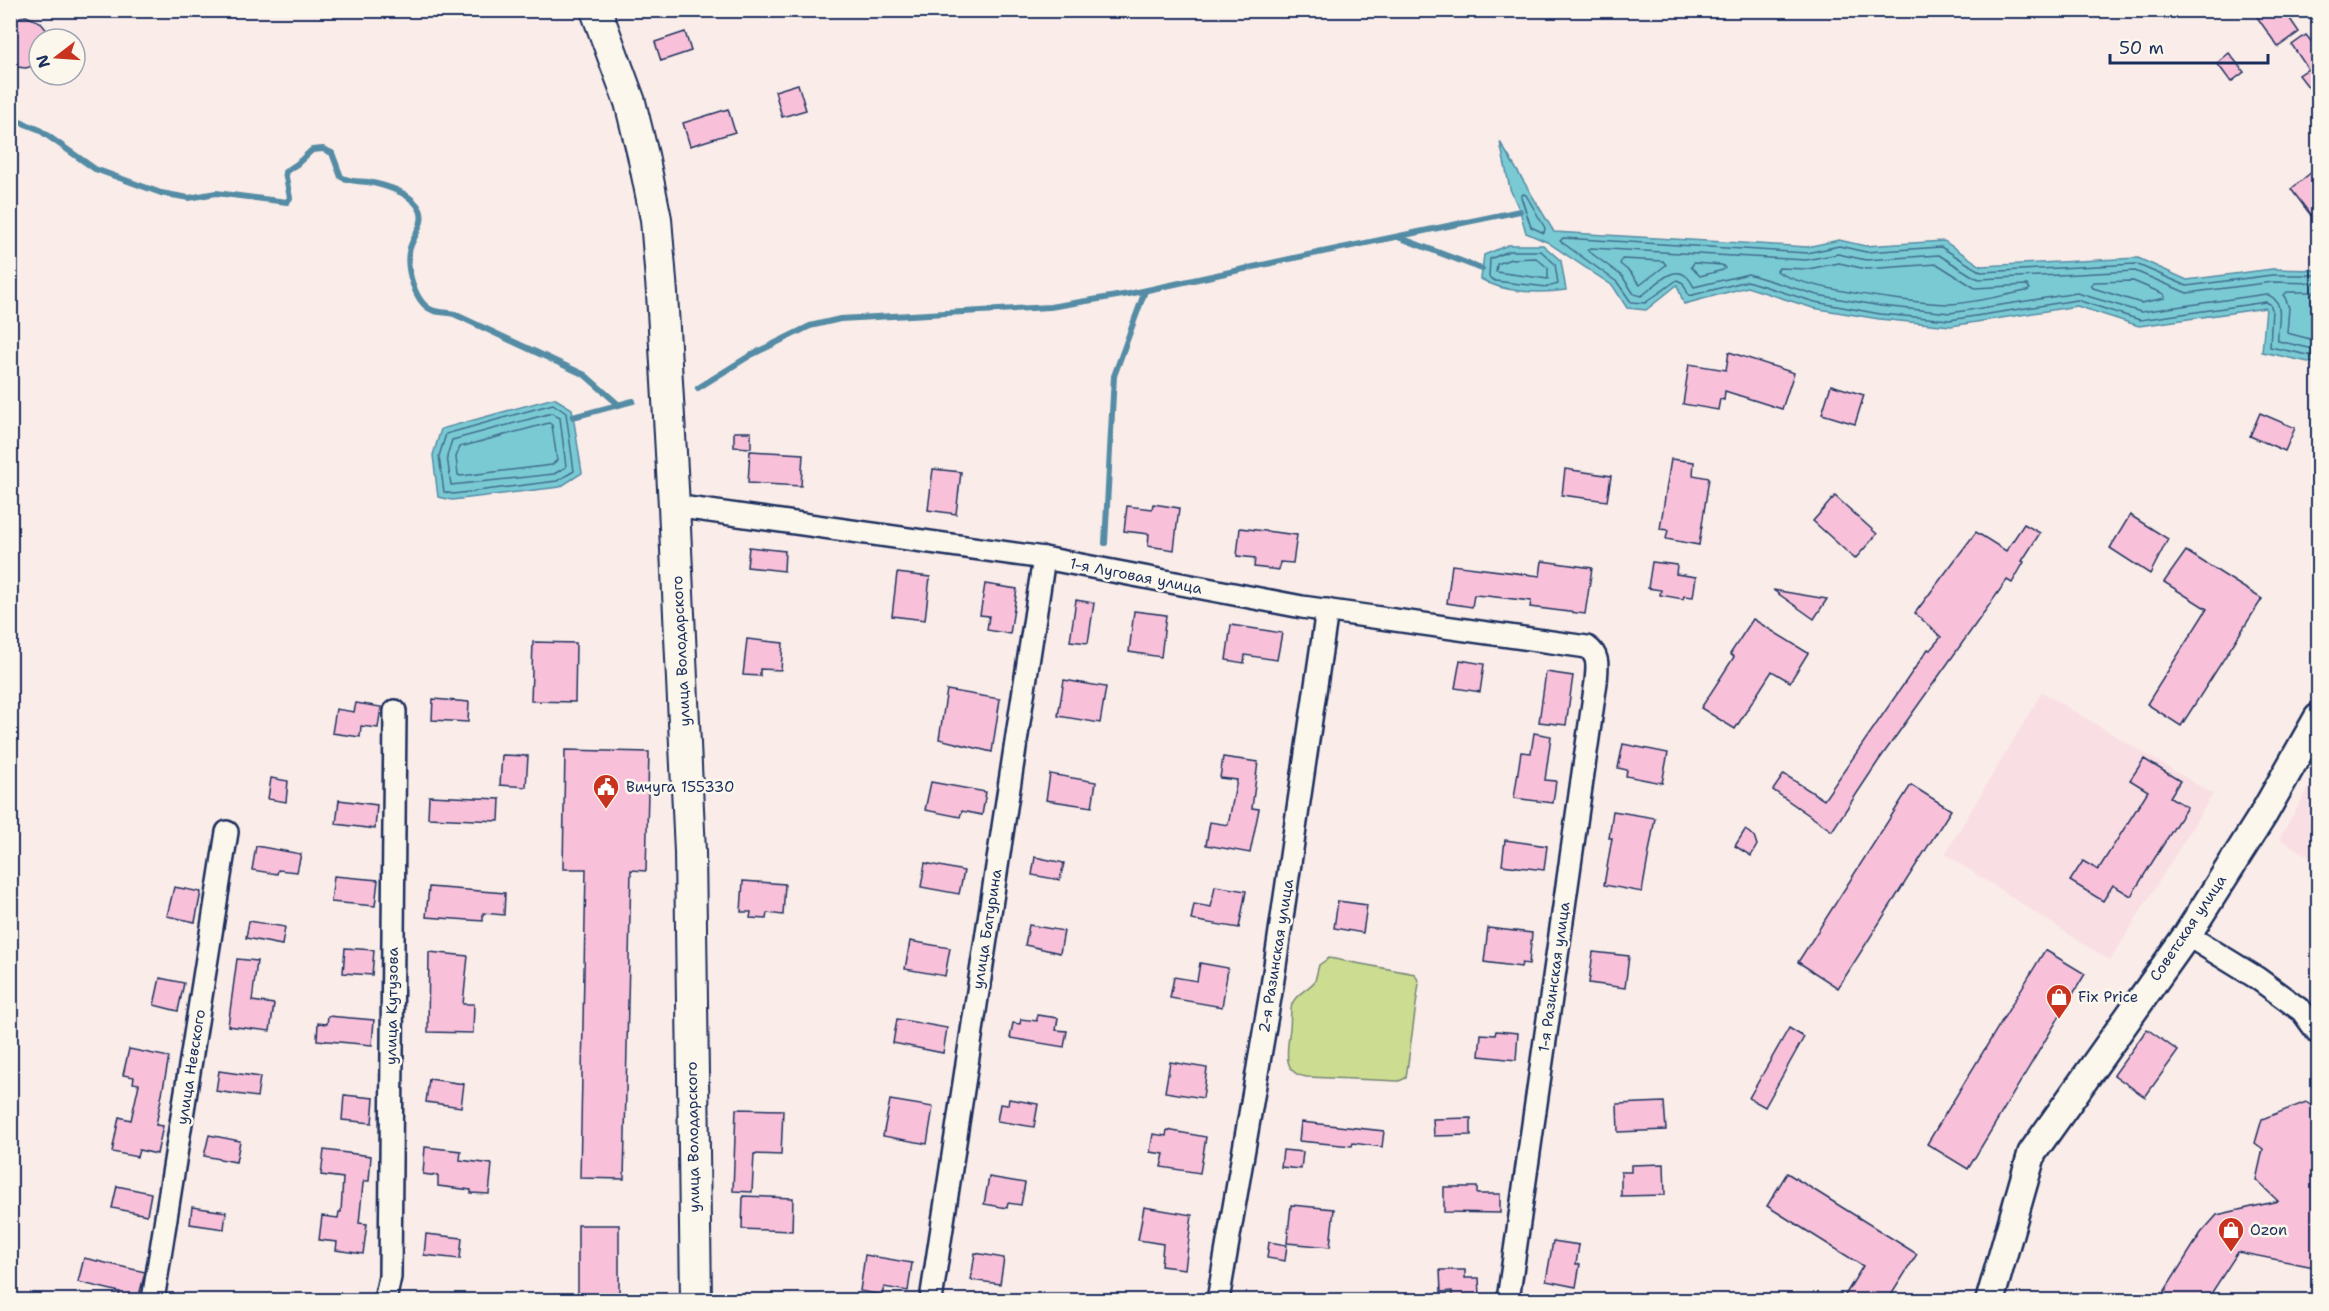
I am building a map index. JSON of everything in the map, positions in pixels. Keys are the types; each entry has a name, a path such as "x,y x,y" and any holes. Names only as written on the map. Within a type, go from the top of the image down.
{"main road":[{"name":"улица Володарского","path":"596,10 630,102 643,155 656,219 662,293 690,852 696,1300"}],"street":[{"name":"1-я Луговая улица","path":"674,506 1044,558 1302,607 1587,647 1595,653"},
{"name":"улица Батурина","path":"931,1300 1044,558"},
{"name":"2-я Разинская улица","path":"1218,1300 1272,986 1327,610"},
{"name":"1-я Разинская улица","path":"1508,1300 1596,682 1598,662 1595,653"},
{"name":"улица Кутузова","path":"385,1300 390,1277 395,711"},
{"name":"Советская улица","path":"1990,1300 2032,1154 2187,935 2264,815 2319,718"},
{"name":"улица Невского","path":"153,1300 227,832"},
{"path":"2187,935 2257,978 2302,1011 2319,1033"}],"shaded area":[{"path":"2042,692 2213,794 2110,961 1945,854"},
{"path":"2318,772 2318,862 2279,839"}],"green space":[{"path":"1329,958 1415,974 1419,983 1406,1078 1399,1081 1307,1077 1298,1075 1289,1065 1287,1051 1292,1004 1296,997 1315,981 1319,965"}],"water":[{"path":"1500,142 1554,232 1807,247 1839,240 1865,246 1944,241 1981,266 2138,258 2187,280 2272,269 2318,270 2318,364 2262,352 2266,308 2139,326 2077,306 1951,326 1879,319 1813,308 1747,287 1684,304 1677,285 1646,310 1627,308 1613,286 1547,242 1526,233 1520,211 1510,189"},
{"path":"1508,245 1543,245 1561,261 1566,290 1545,292 1511,290 1481,279 1484,255"},
{"path":"554,398 572,409 582,473 560,487 452,500 438,497 433,455 441,429"}],"building":[{"path":"2252,10 2284,10 2299,32 2278,47"},
{"path":"26,16 40,22 44,27 27,27 27,68 10,65 10,19"},
{"path":"685,32 691,51 661,61 655,42"},
{"path":"2306,35 2319,51 2319,101 2299,75 2308,69 2292,45"},
{"path":"2229,53 2244,72 2231,82 2217,63"},
{"path":"798,84 806,110 782,117 775,91"},
{"path":"728,109 735,132 690,146 683,123"},
{"path":"2319,166 2319,226 2291,189"},
{"path":"1729,352 1794,373 1782,409 1725,391 1724,400 1720,399 1718,410 1683,404 1689,364 1726,370"},
{"path":"1831,385 1864,395 1855,424 1822,414"},
{"path":"2260,413 2295,428 2285,451 2250,436"},
{"path":"734,432 751,432 751,448 734,447"},
{"path":"750,451 803,454 801,486 748,483"},
{"path":"1671,459 1694,462 1693,475 1709,478 1699,545 1666,539 1668,530 1660,529"},
{"path":"933,469 961,472 956,514 928,510"},
{"path":"1565,469 1611,476 1607,501 1562,495"},
{"path":"1835,496 1877,534 1855,559 1813,521"},
{"path":"1153,504 1179,508 1174,550 1148,546 1149,534 1124,531 1127,506 1152,509"},
{"path":"2130,515 2168,539 2150,574 2110,548"},
{"path":"2024,524 2040,533 2022,561 2024,562 2012,583 2007,580 1879,760 1832,831 1773,790 1784,774 1824,800 1928,649 1930,650 1941,637 1915,613 1976,532 2006,551"},
{"path":"1240,528 1297,535 1293,563 1280,562 1279,570 1254,567 1255,558 1237,556"},
{"path":"749,547 785,551 784,571 747,567"},
{"path":"2186,551 2262,599 2181,726 2147,704 2207,609 2164,582"},
{"path":"1542,561 1592,568 1585,614 1530,607 1531,601 1487,596 1474,595 1472,607 1447,603 1452,565 1540,576"},
{"path":"1652,562 1677,565 1676,574 1696,577 1693,597 1684,596 1683,599 1660,595 1661,590 1648,588"},
{"path":"897,573 930,577 925,620 892,616"},
{"path":"985,584 1017,589 1010,634 987,630 989,616 980,615"},
{"path":"1773,590 1827,599 1814,619"},
{"path":"1076,600 1094,603 1088,643 1070,641"},
{"path":"1134,611 1166,615 1161,657 1129,652"},
{"path":"1753,619 1808,653 1790,682 1772,671 1735,729 1701,708 1734,657 1730,654"},
{"path":"1231,625 1282,633 1277,660 1245,655 1244,663 1226,660"},
{"path":"747,639 783,643 781,670 760,669 760,676 743,675"},
{"path":"533,642 576,643 575,702 531,701"},
{"path":"1460,660 1484,664 1480,692 1455,688"},
{"path":"1546,672 1573,676 1566,725 1539,722"},
{"path":"1064,680 1106,687 1100,723 1058,716"},
{"path":"947,690 1000,699 992,752 939,739"},
{"path":"433,699 469,702 468,722 432,720"},
{"path":"356,703 381,707 378,728 361,726 360,737 332,733 336,709 354,712"},
{"path":"1534,733 1551,736 1545,780 1556,781 1553,803 1514,798 1521,752 1531,753"},
{"path":"1623,744 1668,753 1662,783 1626,776 1627,770 1618,768"},
{"path":"565,750 649,752 646,871 631,870 624,1179 580,1178 586,869 563,869"},
{"path":"502,755 528,756 526,787 500,785"},
{"path":"1223,757 1258,762 1252,808 1259,809 1250,853 1206,845 1210,822 1228,825 1237,780 1220,778"},
{"path":"2144,759 2180,781 2170,797 2187,807 2131,896 2113,885 2103,901 2070,881 2083,861 2098,870 2148,791 2130,780"},
{"path":"1050,774 1096,782 1092,807 1046,800"},
{"path":"271,778 288,781 286,802 268,799"},
{"path":"931,782 986,792 982,815 962,811 960,817 925,810"},
{"path":"1911,785 1951,810 1838,988 1798,962"},
{"path":"429,796 500,799 499,821 428,818"},
{"path":"339,800 377,805 375,829 336,824"},
{"path":"1613,811 1655,818 1642,892 1604,885 1612,838 1609,838"},
{"path":"1745,830 1754,836 1757,845 1751,856 1735,846"},
{"path":"1505,840 1547,846 1544,870 1502,865"},
{"path":"256,846 301,854 297,872 278,870 277,874 252,870"},
{"path":"1035,857 1064,863 1060,880 1032,875"},
{"path":"925,863 964,871 959,894 921,887"},
{"path":"334,876 378,880 375,906 331,902"},
{"path":"743,881 785,884 783,915 767,913 766,919 750,918 751,912 741,912"},
{"path":"1215,886 1246,891 1239,928 1191,920 1194,904 1211,907"},
{"path":"174,887 201,892 195,922 167,916"},
{"path":"429,887 505,893 504,915 483,913 483,921 426,917"},
{"path":"1338,901 1367,905 1363,933 1334,928"},
{"path":"249,921 285,927 282,945 246,938"},
{"path":"1029,925 1064,931 1060,953 1025,945"},
{"path":"1488,928 1532,933 1529,964 1522,963 1521,967 1484,962"},
{"path":"910,941 950,948 945,976 905,969"},
{"path":"345,948 374,950 372,975 343,973"},
{"path":"2045,950 2085,974 1968,1169 1927,1144"},
{"path":"429,952 468,956 463,1004 474,1004 473,1033 428,1032"},
{"path":"1593,952 1629,956 1625,988 1589,983"},
{"path":"237,959 257,961 252,1001 274,1004 270,1031 228,1026"},
{"path":"1200,963 1228,968 1222,1007 1170,998 1174,977 1197,981"},
{"path":"160,978 184,983 178,1011 154,1005"},
{"path":"1037,1015 1058,1018 1056,1030 1067,1031 1064,1047 1010,1038 1013,1023 1020,1024 1021,1019 1037,1021"},
{"path":"328,1016 374,1020 372,1045 317,1040 318,1023 327,1024"},
{"path":"897,1019 947,1028 943,1053 893,1043"},
{"path":"1789,1028 1804,1037 1765,1107 1749,1098"},
{"path":"2147,1029 2178,1051 2145,1097 2114,1075"},
{"path":"1496,1031 1518,1033 1516,1060 1479,1056 1481,1034 1495,1035"},
{"path":"129,1049 169,1057 156,1125 163,1126 157,1154 139,1150 137,1157 112,1152 119,1117 131,1120 139,1084 133,1083 134,1077 123,1075"},
{"path":"1170,1062 1207,1068 1203,1098 1165,1092"},
{"path":"219,1071 260,1077 257,1097 216,1091"},
{"path":"429,1079 464,1084 461,1107 426,1102"},
{"path":"344,1095 374,1098 372,1123 342,1120"},
{"path":"1009,1099 1038,1104 1034,1127 997,1121 1000,1104 1008,1105"},
{"path":"890,1100 933,1107 927,1144 883,1136"},
{"path":"1664,1102 1666,1130 1618,1132 1617,1104"},
{"path":"2306,1102 2319,1111 2319,1268 2238,1252 2207,1300 2159,1300 2201,1233 2217,1215 2278,1201 2256,1180 2263,1149 2255,1143 2262,1119"},
{"path":"736,1109 783,1110 781,1155 754,1154 752,1192 733,1191"},
{"path":"1471,1118 1471,1135 1434,1136 1433,1119"},
{"path":"1301,1122 1384,1131 1382,1147 1353,1143 1352,1146 1299,1141"},
{"path":"1167,1130 1206,1137 1200,1173 1161,1167 1164,1154 1150,1152 1153,1134 1166,1136"},
{"path":"209,1135 240,1141 236,1162 204,1156"},
{"path":"425,1147 461,1151 460,1160 492,1164 489,1194 471,1193 471,1190 438,1186 438,1176 423,1174"},
{"path":"324,1150 371,1156 369,1181 364,1181 363,1184 359,1223 367,1224 363,1254 336,1250 337,1242 319,1240 322,1216 338,1218 341,1212 343,1178 321,1175"},
{"path":"1283,1150 1303,1152 1301,1169 1281,1167"},
{"path":"1664,1164 1665,1195 1621,1196 1621,1172 1631,1172 1631,1165"},
{"path":"1787,1173 1917,1254 1888,1300 1842,1300 1863,1266 1767,1206"},
{"path":"989,1177 1025,1183 1021,1205 1008,1203 1007,1208 984,1204"},
{"path":"117,1186 151,1193 147,1215 112,1208"},
{"path":"1444,1187 1477,1187 1477,1194 1500,1194 1500,1213 1444,1212"},
{"path":"743,1196 793,1198 792,1231 742,1229"},
{"path":"1291,1205 1334,1209 1330,1247 1287,1243"},
{"path":"192,1207 226,1212 224,1229 190,1224"},
{"path":"1144,1207 1192,1215 1185,1269 1161,1266 1163,1244 1138,1240"},
{"path":"578,1225 619,1225 619,1300 578,1300"},
{"path":"426,1234 462,1238 460,1259 424,1255"},
{"path":"1553,1241 1579,1245 1576,1264 1580,1264 1576,1287 1546,1281"},
{"path":"1269,1242 1287,1245 1285,1261 1267,1258"},
{"path":"975,1253 1004,1258 1000,1284 971,1280"},
{"path":"865,1255 912,1263 908,1291 884,1287 882,1295 860,1291"},
{"path":"84,1258 145,1272 138,1300 118,1300 120,1292 78,1282"},
{"path":"1440,1270 1465,1270 1465,1278 1479,1278 1480,1295 1475,1295 1475,1300 1452,1300 1452,1291 1441,1292"}],"waterway":[{"path":"10,118 38,129 95,169 161,193 189,198 216,193 287,202 290,198 285,172 312,150 323,149 332,153 341,177 351,181 388,187 407,196 417,205 422,217 419,229 410,246 408,259 410,276 416,293 426,306 434,311 454,314 585,375 619,405"},
{"path":"698,388 751,355 810,326 840,319 1050,307 1129,294 1520,211"},
{"path":"1398,237 1482,269"},
{"path":"1105,543 1114,376 1145,291"},
{"path":"573,417 633,401"}],"place":[{"name":"Вичуга 155330","path":"606,810"},
{"name":"Fix Price","path":"2059,1020"},
{"name":"Ozon","path":"2231,1253"}]}
